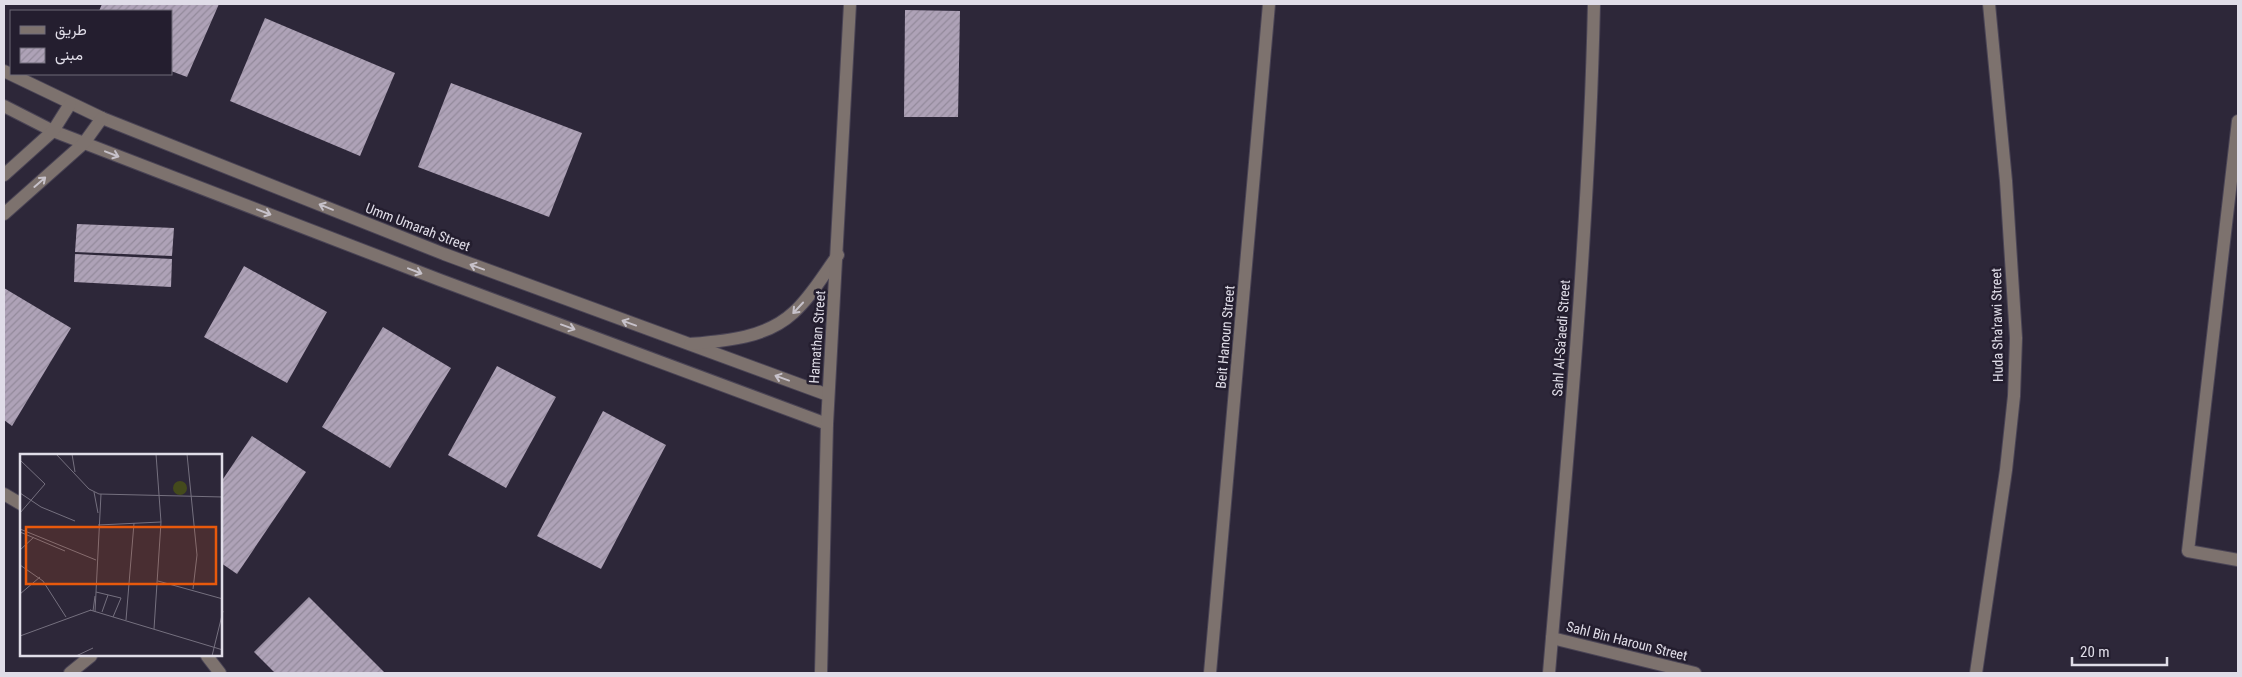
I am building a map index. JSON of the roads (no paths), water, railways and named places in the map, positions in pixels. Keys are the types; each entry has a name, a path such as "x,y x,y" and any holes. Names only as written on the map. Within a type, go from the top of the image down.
{"street":[{"name":"Hamathan Street","path":"821,673 828,395 838,255 850,4"},
{"name":"Beit Hanoun Street","path":"1210,673 1269,4"},
{"name":"Sahl Al-Sa'aedi Street","path":"1549,673 1577,332 1592,112 1594,4"},
{"name":"Huda Sha'rawi Street","path":"1976,673 2006,470 2014,396 2016,338 2006,181 1989,4"},
{"name":"Umm Umarah Street","path":"12,75 102,118 444,254 828,395"},
{"path":"4,175 53,131 70,104"},
{"path":"4,106 53,131 84,143 440,280 827,424"},
{"path":"4,214 84,143 102,118"},
{"path":"2238,121 2188,551 2238,560"},
{"path":"688,344 753,334 777,325 793,313 806,299 838,255"},
{"path":"4,494 20,503"},
{"name":"Sahl Bin Haroun Street","path":"1552,638 1695,673"},
{"path":"70,673 91,657"},
{"path":"208,657 220,673"}]}
